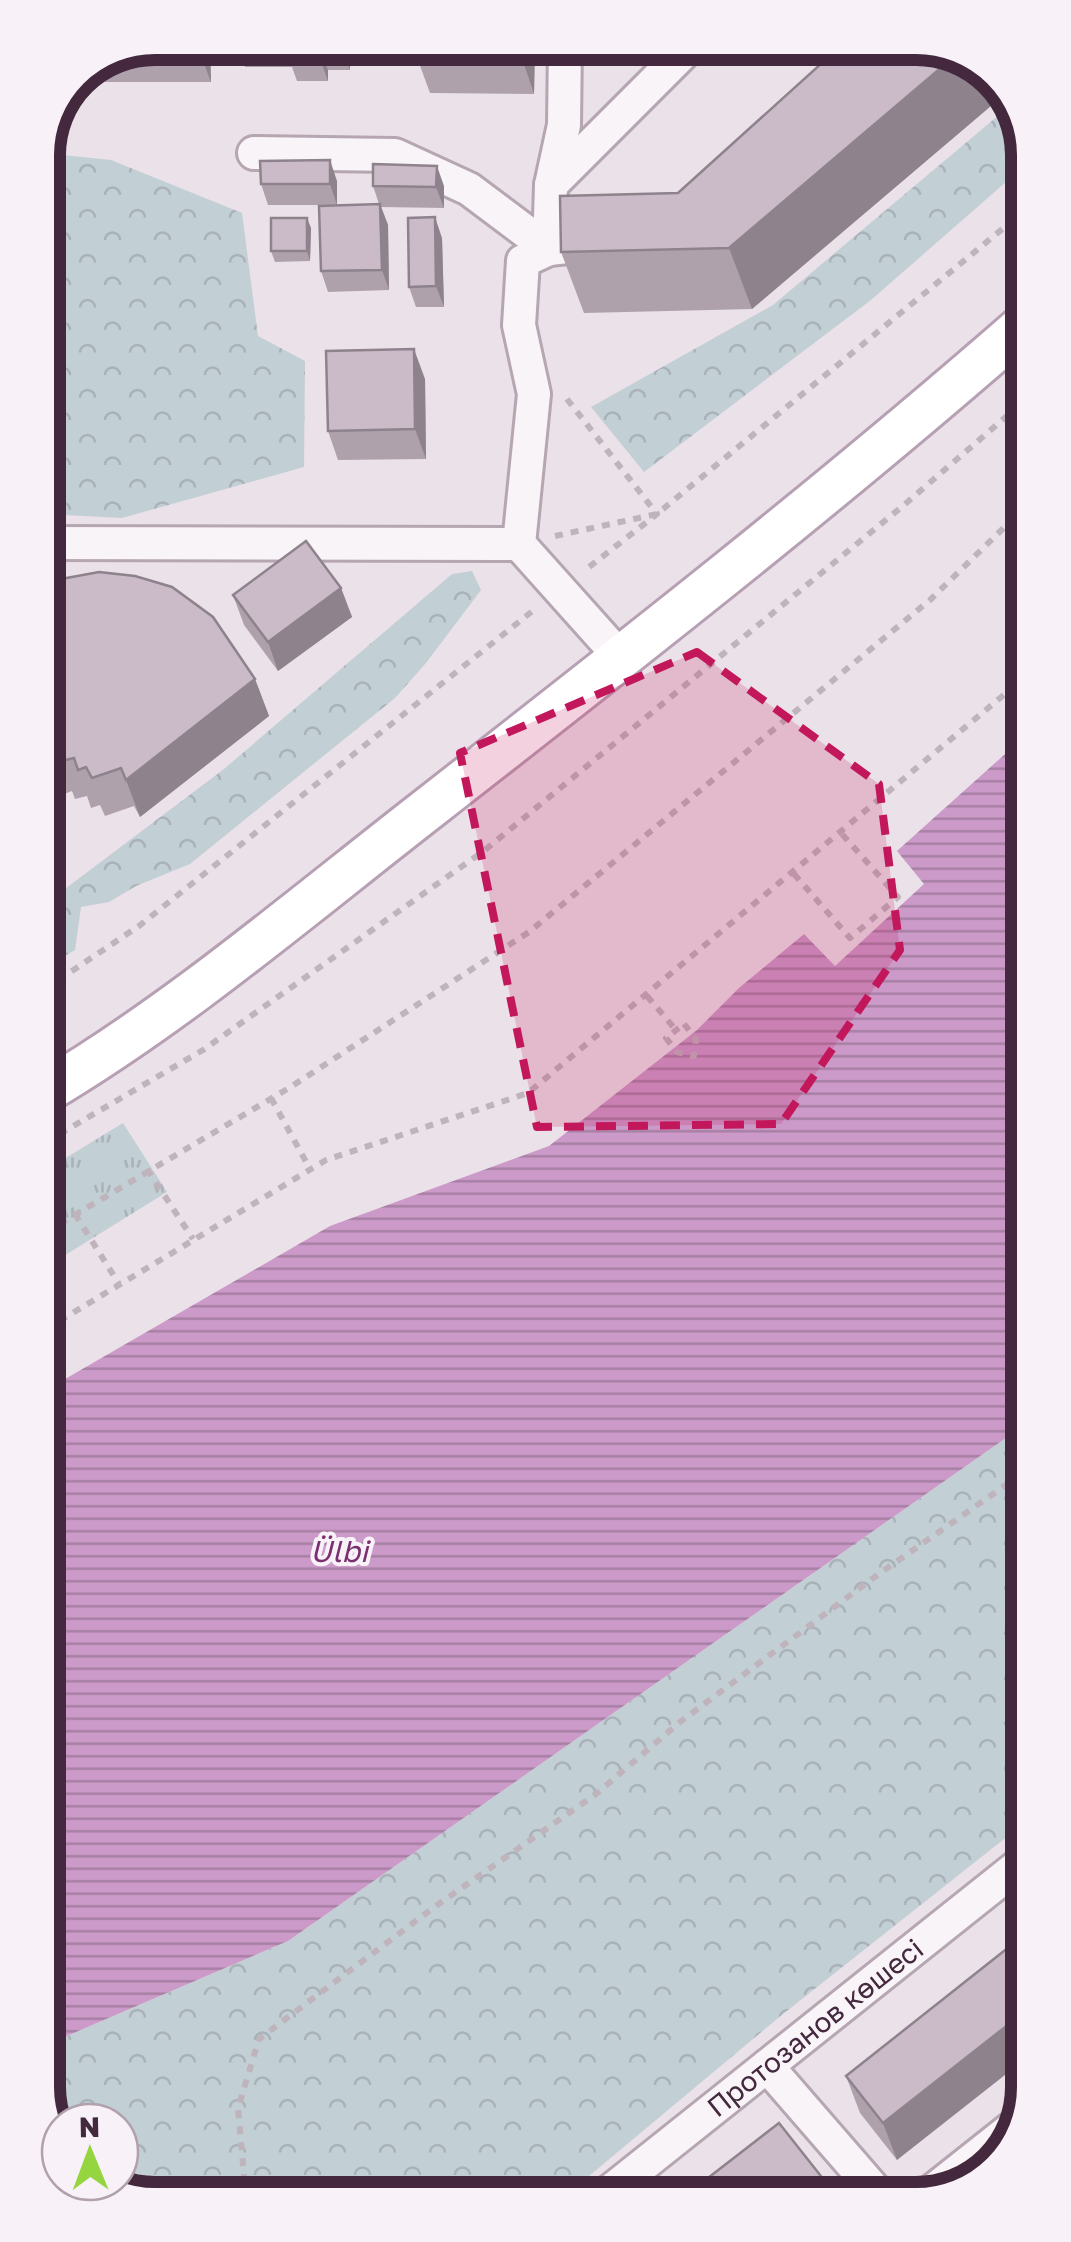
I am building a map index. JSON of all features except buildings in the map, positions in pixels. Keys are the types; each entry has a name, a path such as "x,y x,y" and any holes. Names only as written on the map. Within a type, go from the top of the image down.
{"main road":[{"path":"60,1082 184,999 622,658 1011,336"}],"street":[{"path":"548,249 551,185 564,125 565,60"},
{"path":"551,185 676,60"},
{"path":"254,153 396,155 469,190 548,249"},
{"path":"622,658 519,544 534,394 519,325 524,260 548,249 639,239"},
{"path":"60,542 519,544"},
{"name":"Протозанов көшесі","path":"622,2182 1011,1872"},
{"path":"767,2066 868,2182"},
{"path":"958,2171 991,2145"}],"path":[{"path":"60,979 139,926 656,514 1011,221"},
{"path":"557,385 656,514"},
{"path":"60,1134 203,1050 485,850 1011,412"},
{"path":"519,544 656,514"},
{"path":"60,1223 271,1098 530,932 930,600 1011,521"},
{"path":"60,1320 326,1160 528,1094 1011,689"},
{"path":"793,873 850,938 898,897 841,833"},
{"path":"647,996 676,1030"},
{"path":"684,1024 696,1039 696,1055 677,1052 666,1038 676,1030 684,1024"},
{"path":"271,1098 310,1169"},
{"path":"147,1169 192,1239"},
{"path":"75,1214 119,1284"},
{"path":"245,2182 238,2108 259,2039 433,1908 596,1794 680,1722 876,1576 1011,1482"}],"highlighted area":[{"path":"697,652 879,784 900,950 781,1124 537,1127 460,753"}],"green space":[{"path":"1001,113 1009,137 1011,178 871,300 644,472 591,407 773,305"},
{"path":"60,155 111,160 242,213 258,336 305,361 304,467 122,518 60,515"},
{"path":"472,571 481,590 395,698 190,864 136,886 109,902 81,907 75,950 60,959 60,893 224,769 452,574"},
{"path":"123,1123 167,1192 60,1258 60,1161"},
{"path":"1011,1435 1011,1834 783,2014 582,2182 140,2180 140,2102 62,2102 60,2039 288,1941"}],"water":[{"name":"Ülbi","path":"1011,749 1011,1435 288,1941 60,2039 60,1382 330,1226 549,1146 697,1030 739,988 804,934 835,966 924,884 897,851"}]}
